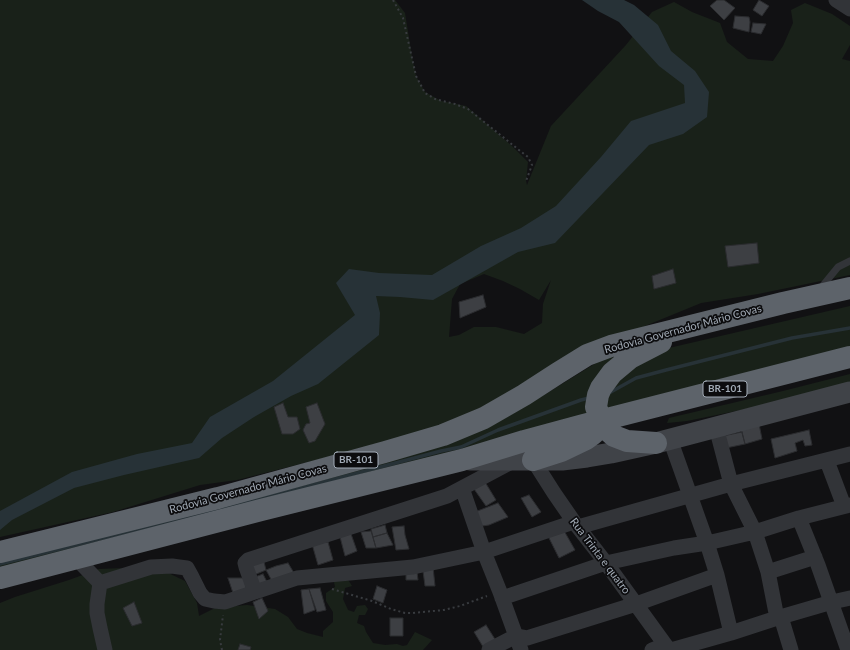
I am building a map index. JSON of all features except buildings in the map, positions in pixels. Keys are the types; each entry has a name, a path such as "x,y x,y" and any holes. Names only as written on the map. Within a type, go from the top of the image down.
{"highway":[{"name":"Rodovia Governador Mário Covas","path":"0,552 218,498 443,435 484,418 524,395 587,355 611,346 784,302 850,288"},
{"path":"663,441 623,440 614,436 604,428 596,407 598,395 601,388 612,373 630,358 695,325"},
{"name":"Rodovia Governador Mário Covas","path":"0,578 462,460 601,420 850,357"},
{"path":"523,460 561,451 586,439 596,432 601,420"}],"main road":[{"path":"462,460 562,460 611,453 663,441 850,392"}],"street":[{"path":"836,0 850,9"},
{"path":"716,427 731,484 754,532 768,572 779,618 791,650"},
{"path":"663,441 690,495 707,542 731,633"},
{"path":"100,583 151,567 179,566 187,568 200,593 205,599 225,602 297,578 413,567 484,552 576,524 850,454"},
{"path":"255,592 245,564 248,560 447,496 523,460"},
{"name":"Rua Trinta e quatro","path":"523,460 552,490 636,604 664,649"},
{"path":"552,490 556,466 562,460"},
{"path":"502,598 606,563 754,532 847,505 827,461"},
{"path":"462,488 484,552 519,643"},
{"path":"799,518 832,602 847,649"},
{"path":"768,572 815,557"},
{"path":"76,558 100,583"},
{"path":"489,650 519,643 527,638 636,604 717,576"},
{"path":"100,583 97,613 105,650"},
{"path":"664,649 731,633 832,602 850,598"}],"lane":[{"path":"815,296 838,267 850,261"}],"path":[{"path":"393,0 403,18 416,76 425,93 435,99 468,109 528,157 532,165 526,181"},
{"path":"327,587 405,613 422,613 444,610 472,602"},
{"path":"222,650 220,640 225,602"}],"shaded area":[{"path":"0,0 395,0 405,13 416,76 425,92 441,101 466,106 512,146 528,162 527,185 551,126 626,45 652,12 674,2 692,12 720,23 727,42 748,59 773,61 783,46 793,23 791,10 805,3 832,14 850,26 850,45 842,59 850,61 850,275 758,294 701,303 645,326 474,414 407,437 237,480 200,485 113,512 0,537","holes":["484,274 503,281 539,300 551,280 543,304 542,323 524,334 496,327 474,327 459,335 449,337 452,299 460,284"]},
{"path":"582,0 624,0 634,5 658,25 671,51 695,71 709,92 707,117 683,134 649,145 555,243 518,252 433,300 376,296 380,313 379,335 318,384 291,396 254,417 222,438 199,458 74,488 12,520 0,530 0,511 72,472 137,454 192,443 210,417 273,381 355,315 336,283 349,269 379,273 432,275 481,246 521,228 556,206 601,157 631,121 685,103 684,85 659,66 619,22 598,11"},
{"path":"850,306 850,350 606,411 602,401 617,377 656,351"},
{"path":"656,341 598,378 587,394 592,417 0,569 0,559 539,398 614,352"},
{"path":"850,374 850,385 805,397 687,421 667,423 669,418"},
{"path":"124,568 164,571 185,581 197,603 199,616 215,608 247,605 275,609 288,617 297,629 323,637 323,631 333,622 333,612 326,601 326,593 335,587 332,572 347,578 352,586 345,588 343,599 348,610 354,612 357,606 365,605 368,609 365,615 359,615 357,623 364,626 373,643 385,645 407,645 415,632 432,640 423,650 0,650 0,603 99,569"}],"waterway":[{"path":"609,393 636,378 792,338 850,328"},
{"path":"0,564 461,447 498,430 589,398"}]}
